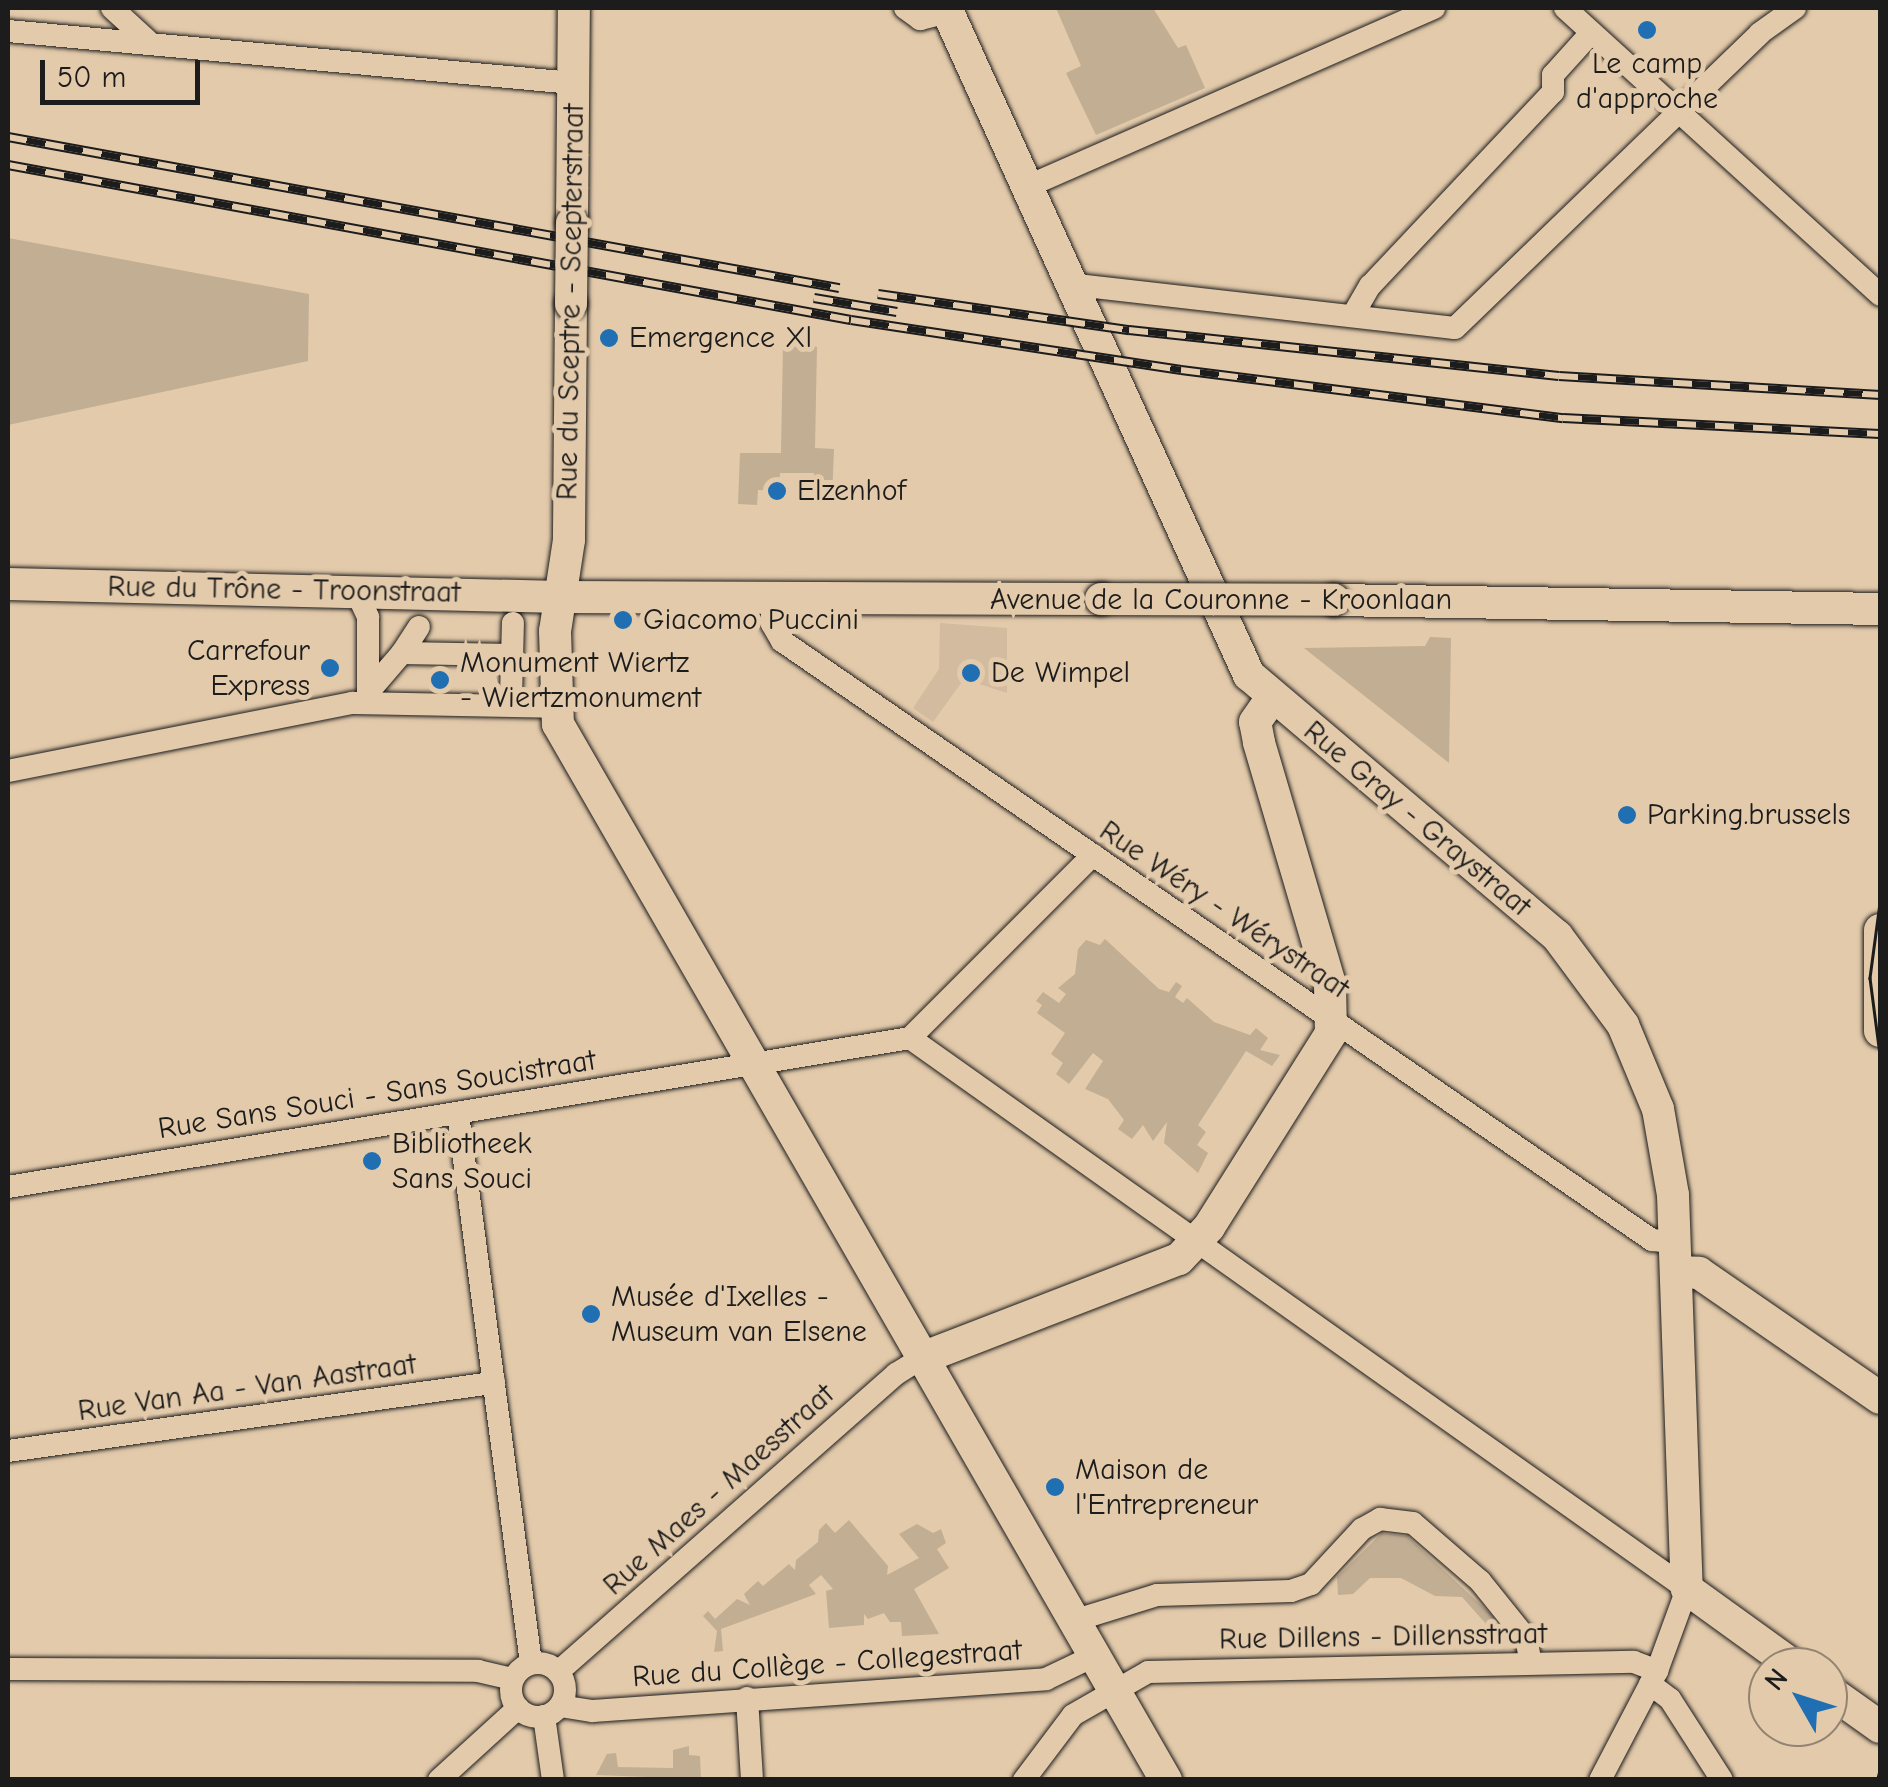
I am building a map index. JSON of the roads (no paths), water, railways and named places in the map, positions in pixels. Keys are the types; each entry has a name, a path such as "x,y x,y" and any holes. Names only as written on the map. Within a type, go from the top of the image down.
{"street":[{"path":"112,8 150,43"},
{"name":"Rue du Sceptre - Scepterstraat","path":"554,708 560,597 569,540 574,8"},
{"path":"905,8 920,19 947,10"},
{"path":"1024,188 1434,8"},
{"path":"1565,8 1880,294"},
{"path":"1068,284 1456,328 1678,113 1795,8"},
{"name":"Rue Gray - Graystraat","path":"947,10 1024,188 1249,674 1272,698 1557,936 1603,990 1658,1109 1675,1257 1687,1589 1654,1677 1600,1780"},
{"path":"8,31 573,83"},
{"path":"1352,314 1370,286 1553,92 1552,75 1591,33"},
{"name":"Rue du Trône - Troonstraat","path":"8,584 560,597"},
{"path":"356,591 368,617 370,696"},
{"name":"Avenue de la Couronne - Kroonlaan","path":"560,597 1334,600 1880,609"},
{"name":"Rue Wéry - Wérystraat","path":"772,598 772,624 782,641 1675,1257"},
{"path":"370,696 419,627"},
{"path":"402,653 513,634 511,698"},
{"path":"8,771 370,696 554,708 1166,1780"},
{"path":"922,1358 1180,1259 1328,1038 1330,984 1255,722 1272,698"},
{"path":"1092,856 910,1038 1767,1647"},
{"path":"1880,930 1880,1030"},
{"name":"Rue Sans Souci - Sans Soucistraat","path":"8,1187 910,1038"},
{"path":"458,1114 532,1663"},
{"path":"1675,1257 1880,1398"},
{"name":"Rue Maes - Maesstraat","path":"558,1672 896,1374 922,1358"},
{"name":"Rue Van Aa - Van Aastraat","path":"8,1452 494,1383"},
{"path":"1073,1621 1156,1595 1291,1590 1311,1584 1380,1519 1413,1523 1480,1581 1526,1638 1531,1663"},
{"name":"Rue du Collège - Collegestraat","path":"552,1711 1046,1679 1094,1656"},
{"name":"Rue Dillens - Dillensstraat","path":"1024,1780 1073,1714 1113,1688 1148,1672 1634,1662 1654,1677"},
{"path":"532,1663 558,1672 565,1688 552,1711 552,1780"},
{"path":"512,1679 532,1663"},
{"path":"8,1669 478,1670 512,1679"},
{"path":"1654,1677 1722,1780"},
{"path":"512,1679 518,1708"},
{"path":"747,1698 752,1780"},
{"path":"1848,1704 1880,1727"},
{"path":"439,1780 518,1708 552,1711"}],"tram line":[{"path":"1880,903 1870,978 1880,1055"},
{"path":"1877,1780 1880,1769"}],"railway":[{"path":"8,137 839,288"},
{"path":"8,165 851,320 1181,370 1563,418 1880,434"},
{"path":"878,294 1129,330 1559,376 1880,395"},
{"path":"814,298 897,312"}],"place":[{"name":"Le camp d'approche","path":"1647,30"},
{"name":"Emergence Xl","path":"609,338"},
{"name":"Elzenhof","path":"777,491"},
{"name":"Giacomo Puccini","path":"623,620"},
{"name":"Carrefour Express","path":"330,668"},
{"name":"De Wimpel","path":"971,673"},
{"name":"Monument Wiertz - Wiertzmonument","path":"440,680"},
{"name":"Parking.brussels","path":"1627,815"},
{"name":"Bibliotheek Sans Souci","path":"372,1161"},
{"name":"Musée d'Ixelles - Museum van Elsene","path":"591,1314"},
{"name":"Maison de l'Entrepreneur","path":"1055,1487"}]}
